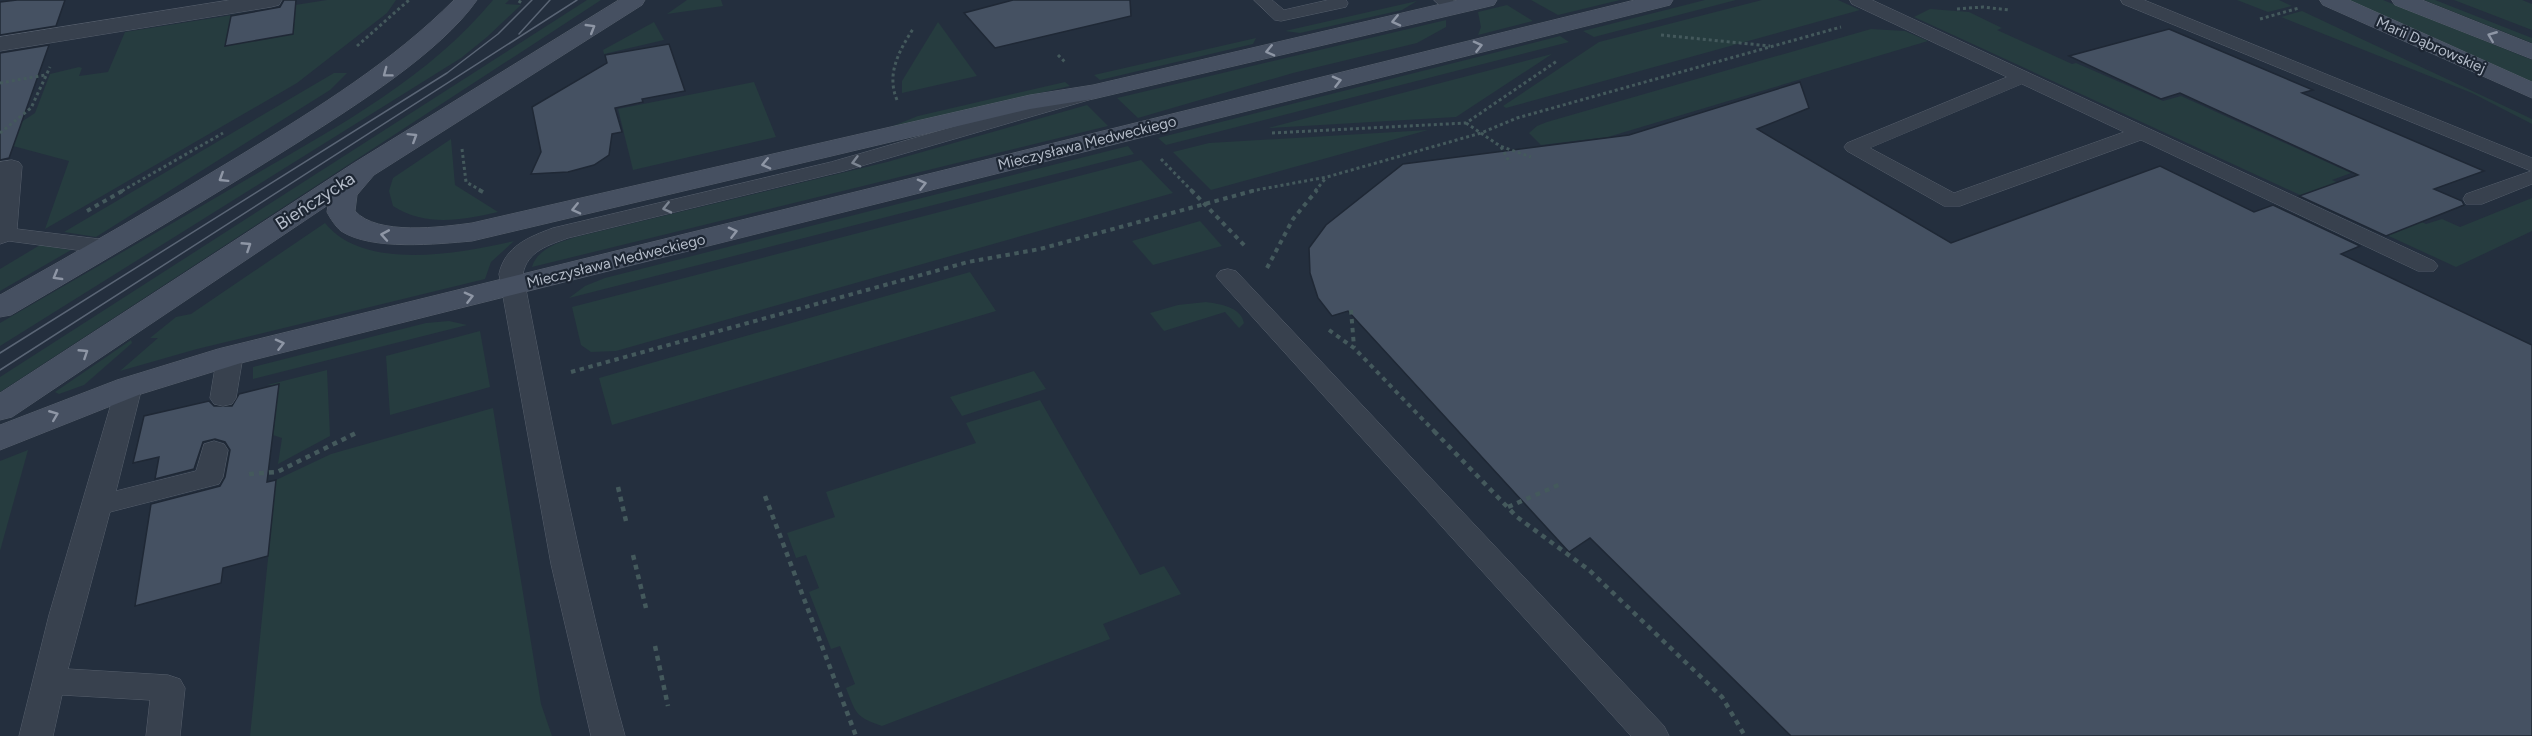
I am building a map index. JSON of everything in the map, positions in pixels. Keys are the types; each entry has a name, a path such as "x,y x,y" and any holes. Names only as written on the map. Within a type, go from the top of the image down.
{"street":[{"path":"0,44 271,0"},
{"path":"0,308 107,247 358,94 415,50 466,0"},
{"name":"Bieńczycka","path":"0,409 364,169 634,0"},
{"name":"Mieczysława Medweckiego","path":"364,169 350,182 339,200 339,209 350,221 381,235 413,237 450,235 492,228 1030,102 1094,92 1447,4 1486,0"},
{"name":"Mieczysława Medweckiego","path":"0,438 129,387 230,356 1662,0"},
{"name":"Marii Dąbrowskiej","path":"2331,0 2532,91"},
{"name":"Marii Dąbrowskiej","path":"2403,0 2532,52"},
{"path":"1401,65 1442,45 1459,32 1462,26 1462,16 1447,4"}],"lane":[{"path":"1262,0 1281,16 1340,3 1336,0"},
{"path":"1858,0 2426,266"},
{"path":"2129,0 2532,165"},
{"path":"2022,77 1854,147 1952,201 2141,133"},
{"name":"Mieczysława Medweckiego","path":"513,286 511,267 516,257 539,241 561,233 837,167 1038,111 1094,92"},
{"path":"0,168 12,166 2,236 107,247"},
{"path":"2474,199 2532,177"},
{"path":"1228,276 1652,736"},
{"path":"513,286 564,559 584,649 608,736"},
{"path":"223,398 230,356"},
{"path":"36,736 65,615 98,505 129,387"},
{"path":"98,505 211,464"},
{"path":"49,681 168,688 162,736"}],"path":[{"path":"353,49 409,0"},
{"path":"1947,8 1966,10 1983,7 2009,10"},
{"path":"571,372 968,262 1040,249 1262,188 1327,177 1481,133 1517,118 1842,27"},
{"path":"901,106 895,98 892,80 896,57 913,29"},
{"path":"1655,34 1773,46"},
{"path":"1265,134 1466,123 1558,61"},
{"path":"0,83 46,75 32,108 0,133"},
{"path":"19,108 22,116"},
{"path":"1466,123 1500,146 1531,157"},
{"path":"85,212 229,129"},
{"path":"460,138 466,182 486,194"},
{"path":"1500,146 1510,163"},
{"path":"1176,174 1251,252"},
{"path":"1267,268 1293,219 1327,177"},
{"path":"1259,260 1275,277"},
{"path":"1351,310 1354,348"},
{"path":"1326,327 1354,348 1508,507 1589,570 1722,697 1745,736"},
{"path":"211,464 278,472 356,433"},
{"path":"1508,507 1563,483"},
{"path":"618,487 626,521"},
{"path":"765,496 856,736"},
{"path":"633,555 646,608"},
{"path":"655,646 668,706"}],"green space":[{"path":"327,0 396,0 387,13 297,83 45,229 69,161 13,146 0,136 35,113 50,74 79,67 82,68 79,76 108,72 125,32"},
{"path":"493,0 509,0 505,4 521,5 461,58 0,346 0,323 311,142 377,101 439,55"},
{"path":"587,0 601,0 0,392 0,377"},
{"path":"687,0 721,0 723,6 667,14"},
{"path":"1531,0 1620,0 1558,15"},
{"path":"1705,0 1736,0 1594,37 1583,31"},
{"path":"1762,0 1838,0 1860,10 1506,108 1503,106 1599,42"},
{"path":"2237,0 2279,0 2292,6 2268,12"},
{"path":"2348,0 2383,0 2532,60 2532,82"},
{"path":"2424,0 2435,0 2532,38 2532,43"},
{"path":"2454,0 2522,0 2532,4 2532,30"},
{"path":"1417,1 1402,10 1300,33 1285,31"},
{"path":"1507,5 1533,21 1478,35 1481,27 1478,12"},
{"path":"1930,9 1969,12 2002,28 1997,30 2163,101 2181,96 2351,173 2332,180 2426,224 2442,219 2460,227 2532,198 2532,231 2456,267 1914,17"},
{"path":"2302,11 2532,119 2532,124 2472,93 2281,17"},
{"path":"1446,20 1446,27 1417,43 1293,73 1138,118 1117,98"},
{"path":"654,22 664,40 604,54 603,50"},
{"path":"938,22 977,76 902,93 902,81"},
{"path":"1871,29 1905,31 1928,41 1608,137 1541,145 1529,133 1537,126 1547,122"},
{"path":"1560,36 1569,42 1166,145 1158,138"},
{"path":"1256,38 1253,44 1100,80 1094,75"},
{"path":"1552,54 1456,117 1268,128"},
{"path":"334,73 347,73 330,90 96,237 64,232"},
{"path":"754,82 776,137 633,170 618,109"},
{"path":"1065,82 1070,86 888,128 918,116"},
{"path":"1087,105 1108,126 532,267 544,251 576,237 887,162"},
{"path":"1428,130 1211,190 1173,152 1209,143"},
{"path":"451,139 455,185 498,212 444,220 418,217 393,206 389,191 393,178"},
{"path":"1128,146 1134,154 569,298 585,286 605,278"},
{"path":"1141,160 1173,193 616,351 591,352 581,345 572,307"},
{"path":"1200,221 1222,246 1153,265 1132,241"},
{"path":"325,223 342,238 364,248 388,253 414,255 441,253 514,241 491,262 485,279 197,349 120,371 158,338 150,338 176,317 191,314"},
{"path":"40,245 71,250 0,291 0,269"},
{"path":"970,272 996,311 612,425 599,378"},
{"path":"1206,302 1234,310 1239,313 1244,323 1239,328 1225,312 1164,331 1150,313 1178,305"},
{"path":"449,321 467,325 253,379 253,367 426,323"},
{"path":"480,331 490,387 390,415 386,356"},
{"path":"131,340 132,343 84,385 59,394 55,392"},
{"path":"327,370 330,436 278,464 282,438 273,435 279,385 267,385"},
{"path":"1034,371 1046,389 962,416 950,397"},
{"path":"1040,400 1140,575 1164,566 1181,594 1103,624 1110,639 882,726 866,720 858,713 846,688 855,684 840,646 831,649 809,592 819,588 806,555 796,558 787,533 835,517 826,492 976,443 966,423"},
{"path":"493,408 541,704 552,736 250,736 276,480 331,454"},
{"path":"28,450 0,551 0,461"}],"building":[{"path":"65,0 56,26 0,35 0,2"},
{"path":"284,0 296,0 293,34 225,46 231,16 280,7"},
{"path":"1013,0 1130,0 1131,16 995,48 964,13"},
{"path":"2169,29 2313,90 2302,93 2484,171 2434,189 2462,201 2464,205 2386,236 2299,196 2358,175 2180,93 2161,99 2069,56"},
{"path":"669,44 685,91 642,99 643,102 615,108 622,132 612,134 609,155 594,165 568,172 531,174 541,152 532,107 607,63 605,55"},
{"path":"49,45 9,158 0,160 0,53"},
{"path":"1800,82 1809,108 1757,129 1951,243 2160,166 2254,212 2273,205 2360,246 2341,254 2532,345 2532,736 1791,736 1590,538 1569,552 1348,311 1332,316 1318,298 1310,273 1309,248 1326,225 1403,164 1629,135"},
{"path":"279,384 267,482 276,480 268,556 223,568 221,583 135,606 151,504 220,486 225,477 230,450 225,442 215,439 203,442 194,469 155,479 159,457 133,463 144,416 209,401 214,406 232,406 239,394"}],"tram line":[{"path":"0,353 447,73 498,34 532,0"},
{"path":"519,34 550,0"},
{"path":"0,370 577,0"}]}
